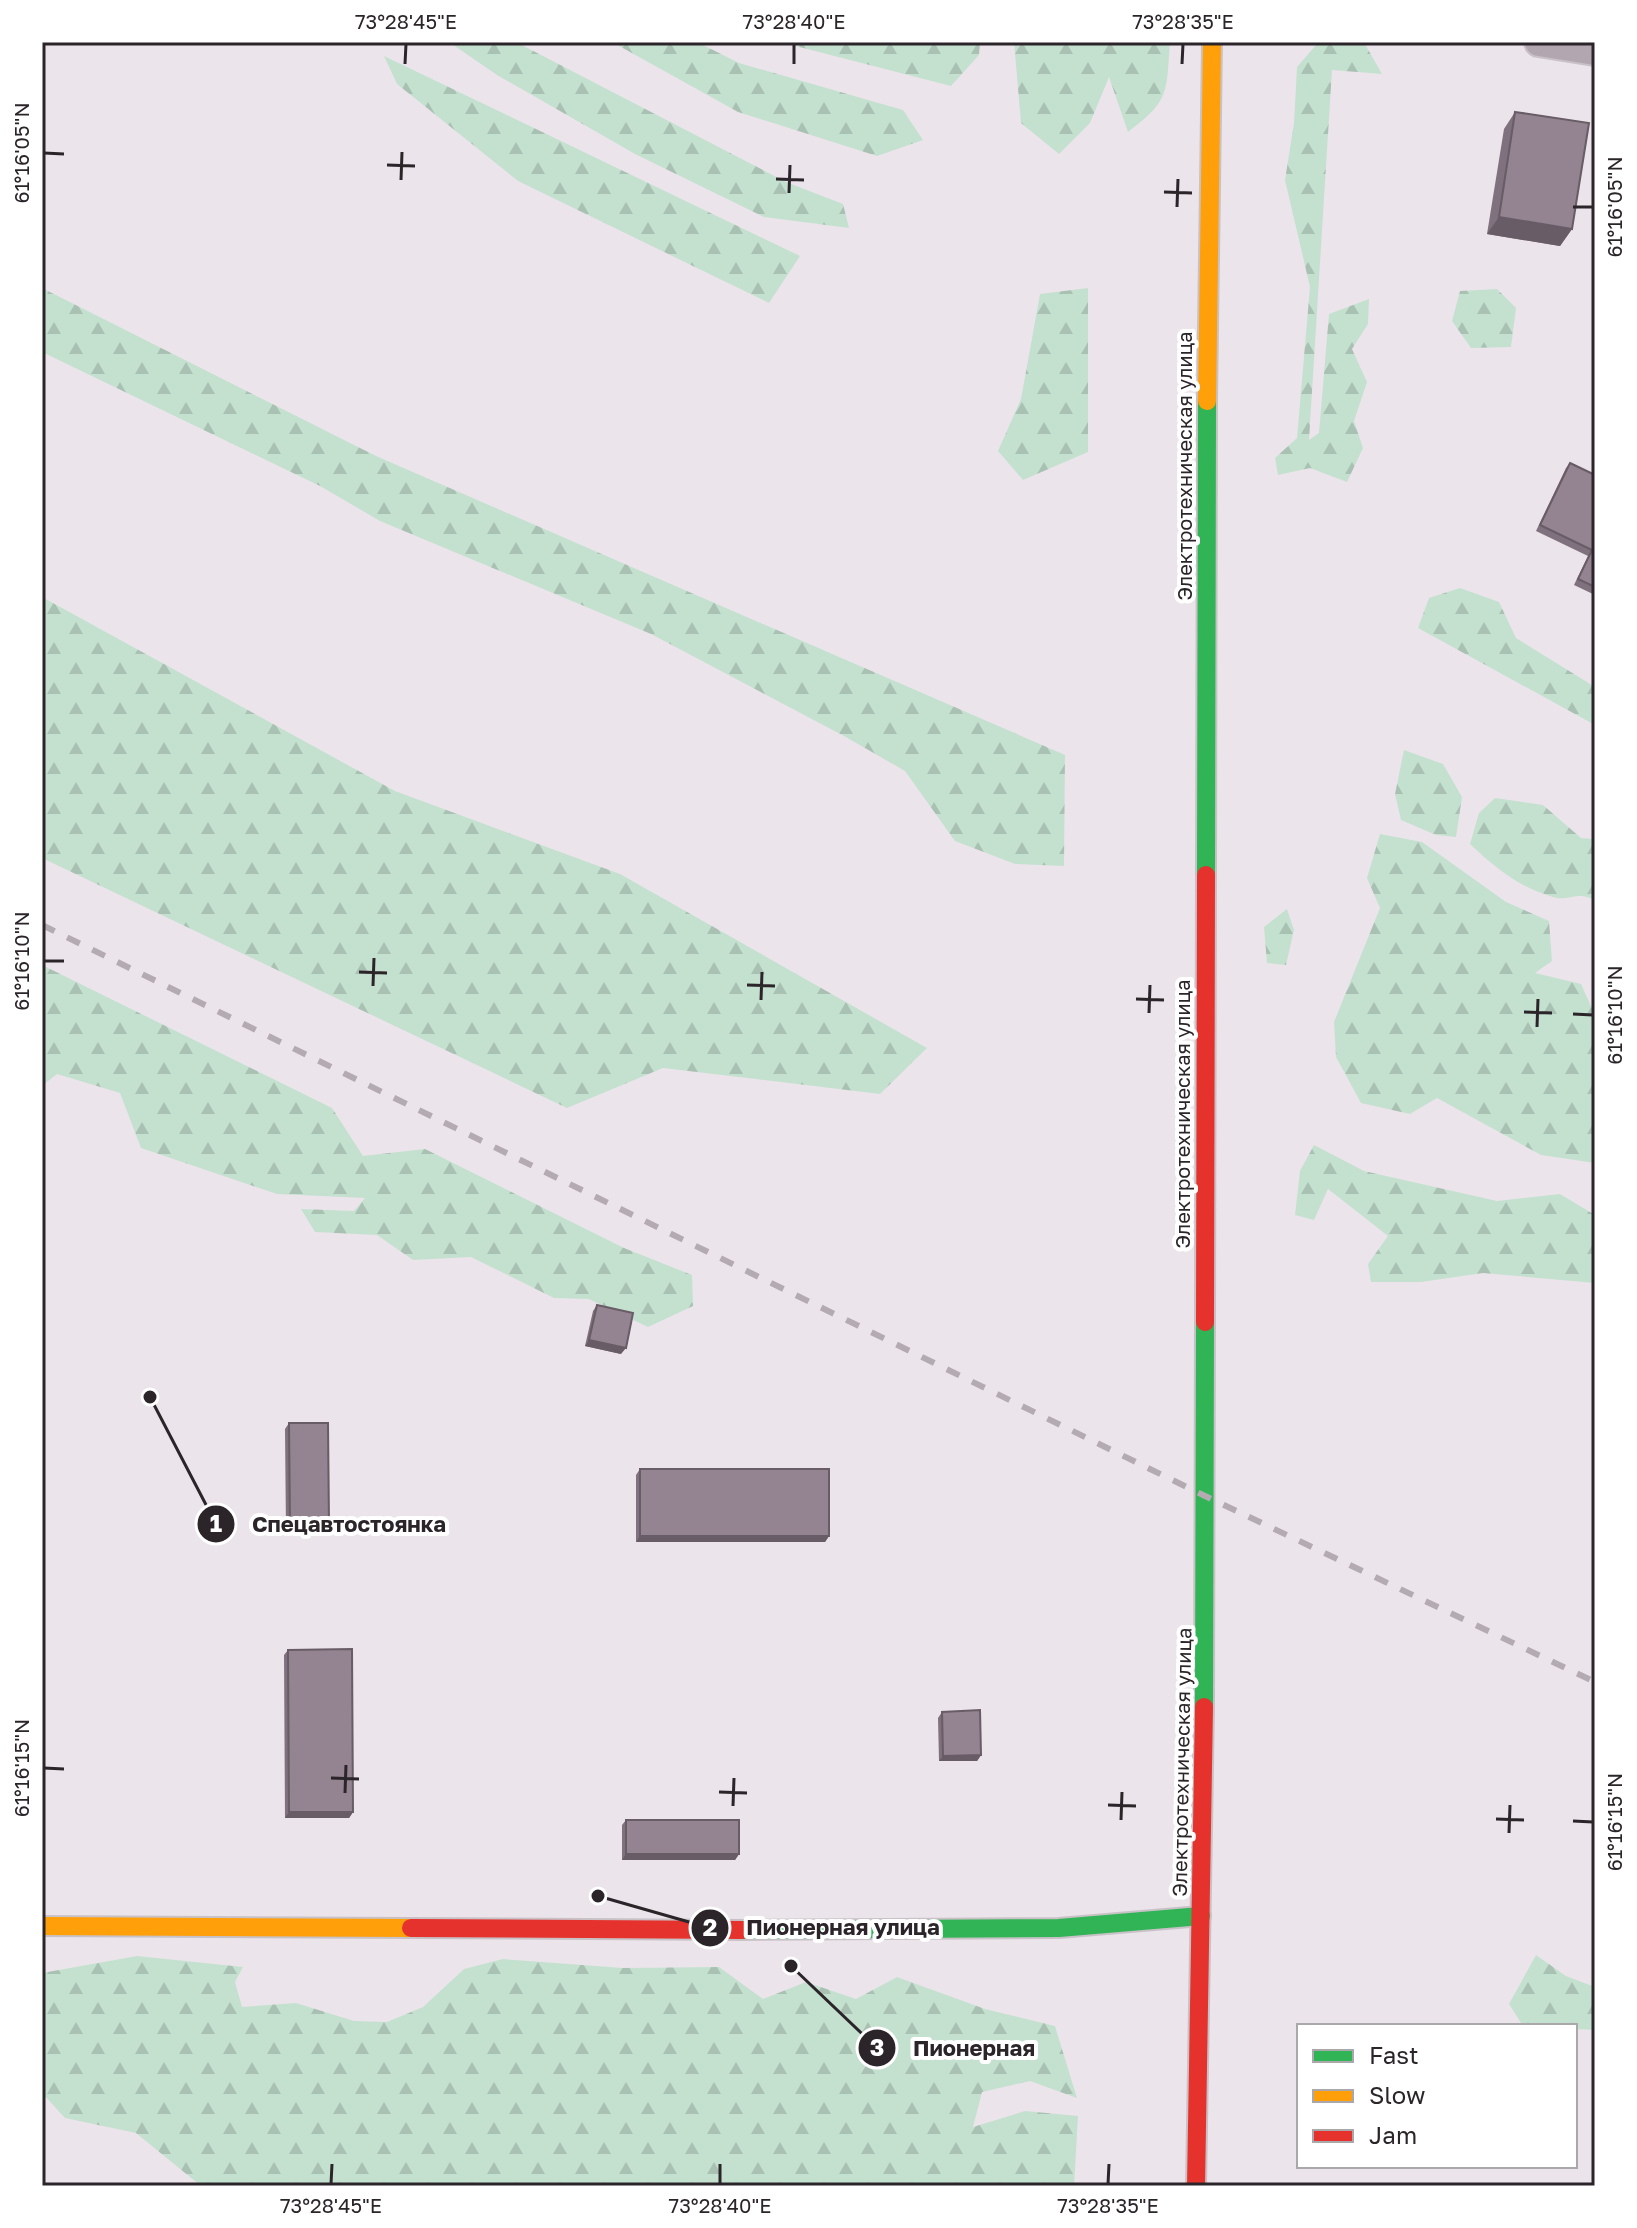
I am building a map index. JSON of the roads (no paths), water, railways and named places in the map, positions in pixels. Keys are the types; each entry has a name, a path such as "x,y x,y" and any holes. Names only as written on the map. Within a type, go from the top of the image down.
{"main road":[{"name":"Электротехническая улица","path":"1196,2186 1205,1675 1207,194 1212,42"},
{"path":"42,1926 907,1931 1059,1928 1201,1916"}],"street":[{"path":"1539,42 1595,51"}],"railway":[{"path":"42,925 1203,1495 1595,1682"}],"place":[{"name":"Спецавтостоянка","path":"150,1397"},
{"name":"Пионерная улица","path":"598,1896"},
{"name":"Пионерная","path":"791,1966"}]}
